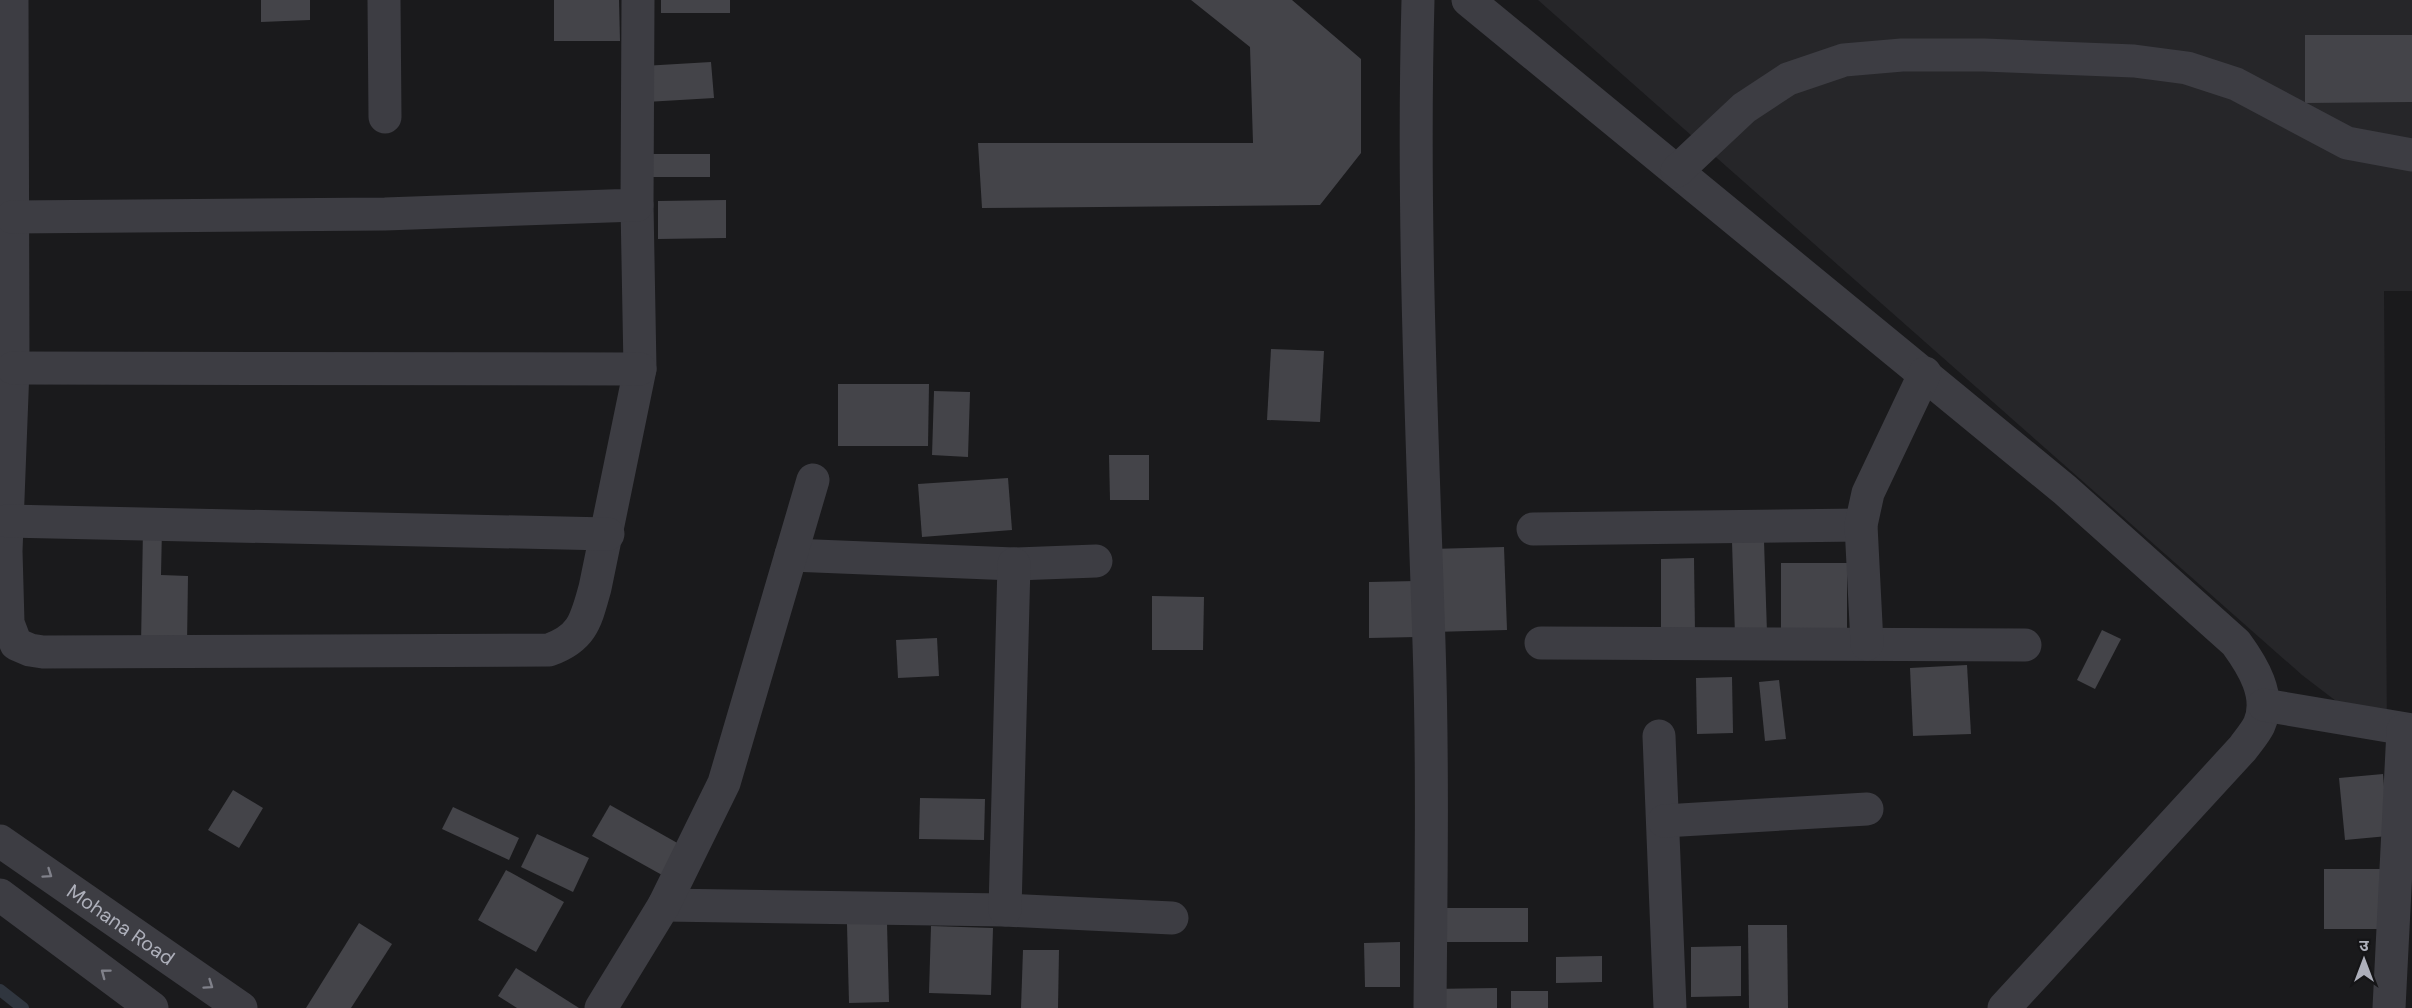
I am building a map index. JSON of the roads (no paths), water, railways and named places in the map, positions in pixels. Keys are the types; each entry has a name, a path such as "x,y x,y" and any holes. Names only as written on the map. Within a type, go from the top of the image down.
{"street":[{"path":"12,0 13,368 7,521 8,623 6,642 43,652 549,650 575,637 585,623 608,534 640,369 637,205 638,0"},
{"path":"384,0 385,117"},
{"path":"1418,0 1417,157 1432,821 1430,1008"},
{"path":"1468,0 2066,490 2236,643 2249,660 2259,682 2264,705 2259,725 2243,748 2004,1008"},
{"path":"1677,171 1744,108 1788,79 1844,60 1902,55 2133,60 2187,68 2236,84 2347,143 2412,155"},
{"path":"12,217 386,214 637,205"},
{"path":"13,368 640,369"},
{"path":"1867,644 1861,525 1868,493 1925,373"},
{"path":"602,1008 664,905 724,783 813,480"},
{"path":"7,521 608,534"},
{"path":"1533,529 1861,525"},
{"path":"791,555 1014,564 1096,561"},
{"path":"1005,910 1014,564"},
{"path":"1541,643 2025,645"},
{"path":"2264,705 2408,730 2389,1008"},
{"path":"1659,736 1670,1008"},
{"path":"1664,821 1867,809"},
{"name":"Mohana Road","path":"0,841 241,1008"},
{"path":"0,895 152,1008"},
{"path":"664,905 1005,910 1172,918"}],"waterway":[{"path":"0,990 23,1008"}]}
